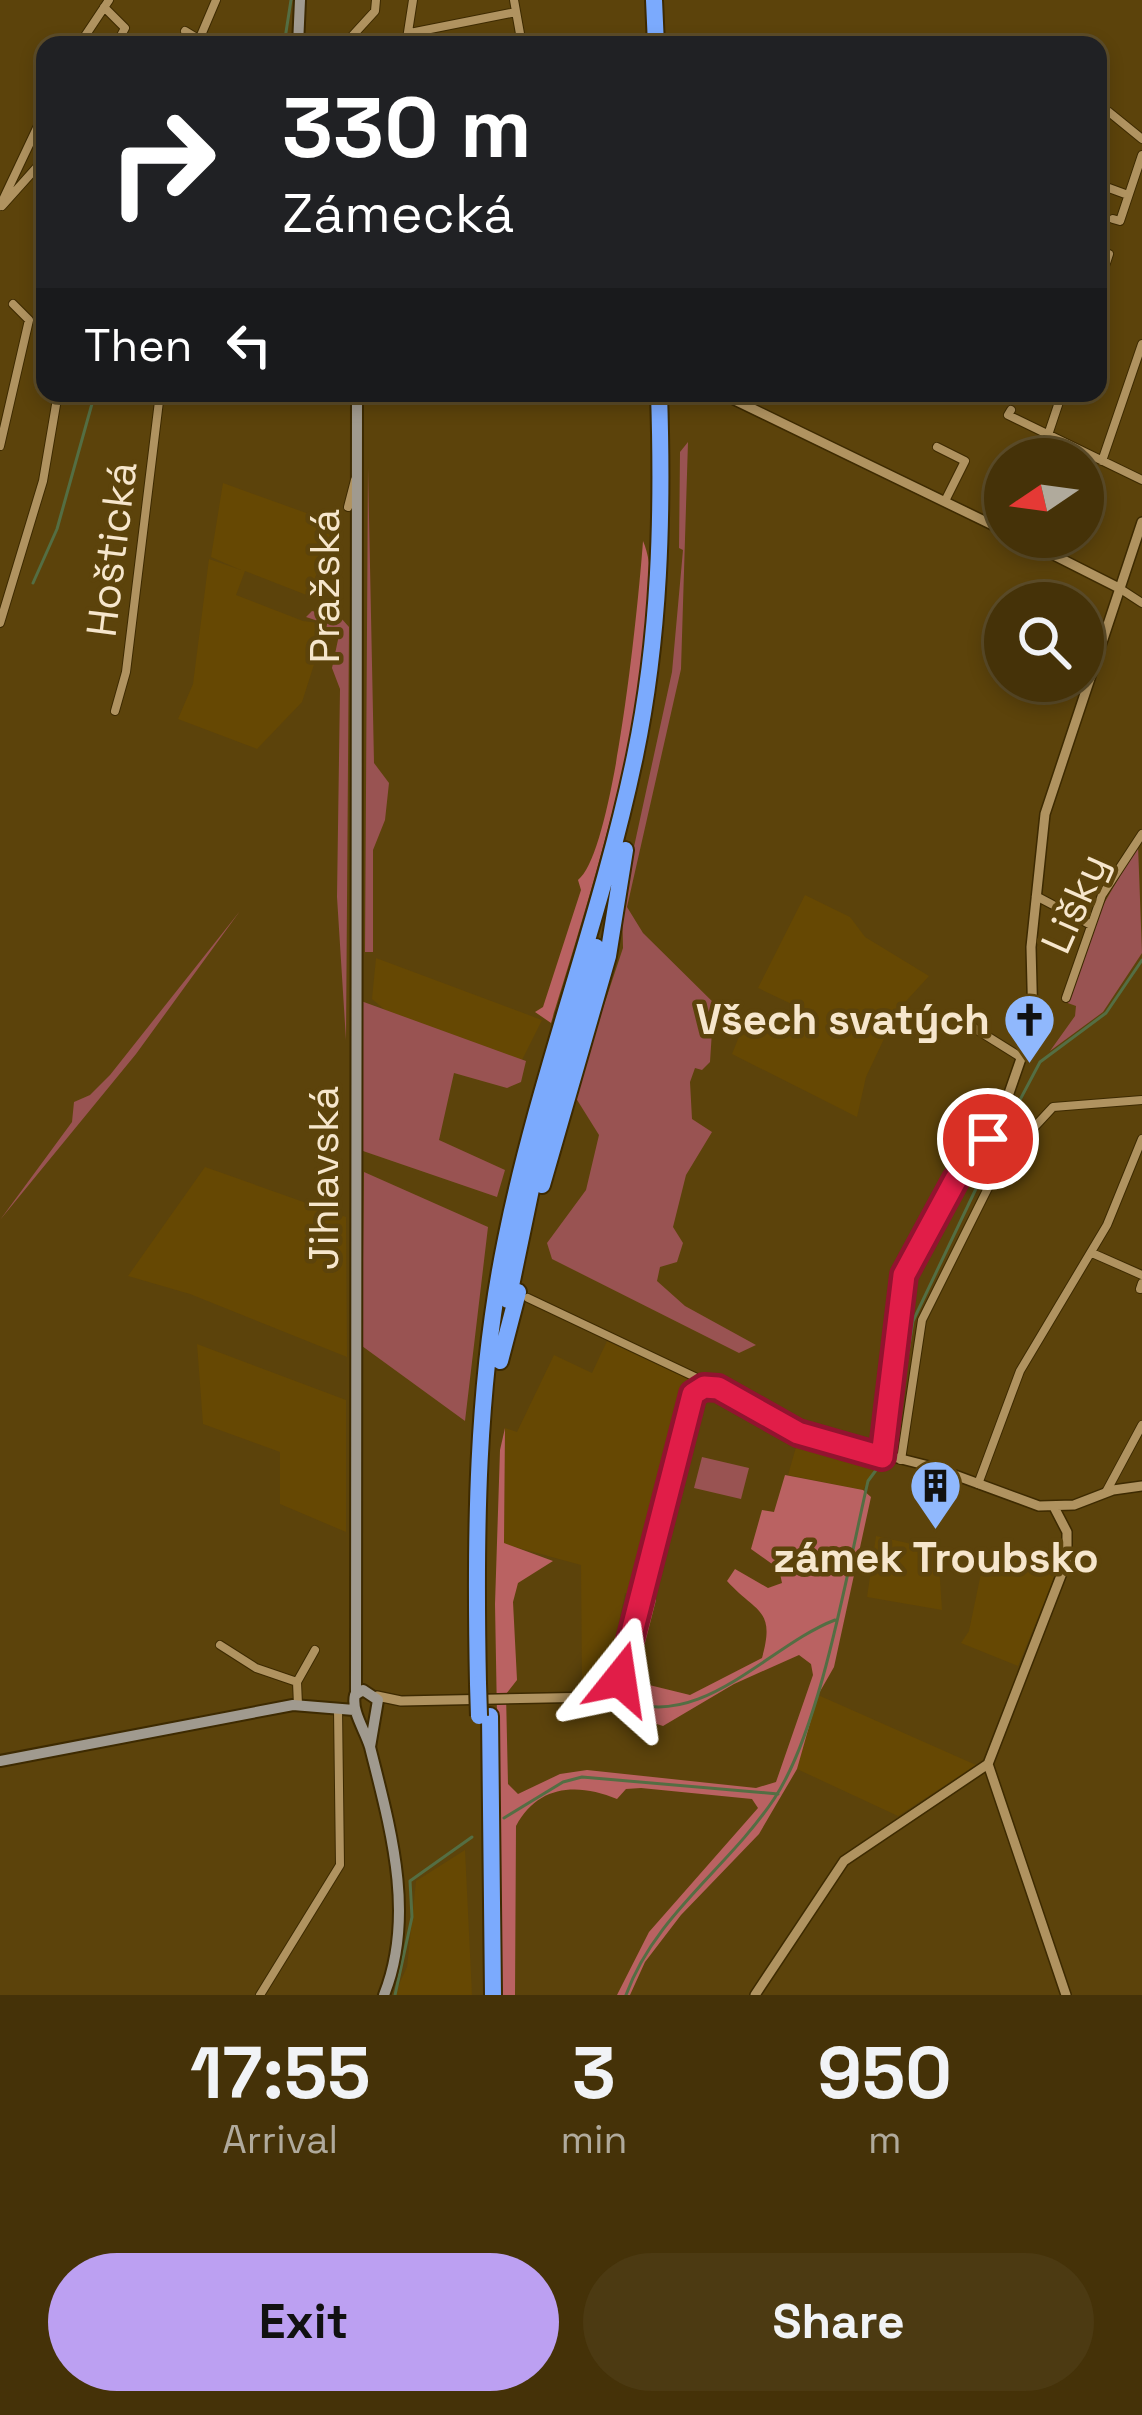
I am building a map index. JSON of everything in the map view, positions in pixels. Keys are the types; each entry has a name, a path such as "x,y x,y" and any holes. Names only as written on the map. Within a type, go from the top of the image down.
{"highway":[{"path":"644,0 646,36"},
{"path":"654,0 656,36"},
{"path":"494,1995 478,1482 493,1329 520,1172 617,834 649,682 661,532 659,402"},
{"path":"483,1684 487,1521 500,1361 516,1251 546,1117 625,850 653,724 665,634 669,402"},
{"path":"482,1995 484,1716"}],"main road":[{"path":"298,36 300,0"},
{"name":"Pražská","path":"356,696 358,402"},
{"name":"Jihlavská","path":"356,696 356,1659 400,1900 397,1953 384,1995"},
{"path":"0,1761 298,1705 364,1703"}],"street":[{"path":"205,36 216,0"},
{"path":"352,36 376,10 376,0"},
{"path":"409,36 413,0"},
{"path":"514,0 520,36"},
{"path":"85,36 106,3 125,28 121,36"},
{"path":"410,33 516,12"},
{"path":"185,31 193,36"},
{"path":"1107,115 1142,139"},
{"path":"0,207 36,129"},
{"path":"25,152 36,158"},
{"path":"1113,219 1120,221 1142,155"},
{"path":"0,207 36,169"},
{"path":"1107,187 1128,195"},
{"path":"0,446 29,320 13,304"},
{"path":"1104,454 1140,345"},
{"path":"0,623 43,481 56,402"},
{"name":"Hoštická","path":"116,711 127,667 159,402"},
{"path":"738,402 984,520"},
{"path":"1048,435 1059,402"},
{"path":"1011,410 1008,416 1054,438"},
{"path":"937,447 965,461 945,501"},
{"path":"1104,461 1142,480"},
{"name":"Pražská","path":"348,507 358,477"},
{"path":"890,1458 920,1325 997,1149 1022,1058 1035,1008 1035,895 1045,814 1142,522"},
{"path":"1060,558 1142,603"},
{"name":"Lišky","path":"1066,998 1106,886 1142,834"},
{"path":"1035,895 1091,925"},
{"path":"966,1023 990,1031 1022,1058"},
{"path":"890,1458 904,1275 956,1179 1053,1107 1142,1100"},
{"path":"978,1484 988,1448 1034,1342 1092,1252 1142,1139"},
{"path":"1092,1252 1141,1282"},
{"path":"528,1298 695,1377 701,1388"},
{"path":"364,1703 598,1697 614,1690 689,1402 701,1388 718,1388 798,1433 1054,1507 1142,1486"},
{"path":"1105,1493 1142,1425"},
{"path":"755,1995 815,1897 844,1861 988,1764 1070,1552 1054,1507"},
{"path":"220,1645 256,1668 297,1682"},
{"path":"298,1705 297,1682 315,1650"},
{"path":"260,1995 343,1851 337,1705"},
{"path":"988,1764 1066,1995"}],"shaded area":[{"path":"688,442 681,669 627,907 643,933 725,1014 712,1031 710,1062 702,1070 695,1068 690,1082 692,1119 712,1132 686,1175 673,1227 683,1243 677,1262 660,1267 657,1281 685,1306 756,1345 739,1353 552,1259 547,1243 586,1190 599,1135 574,1095 623,948 622,902 672,672 683,550 679,548 680,452"},
{"path":"368,467 374,763 389,783 385,820 373,850 373,952 365,952"},
{"path":"223,483 334,523 309,596 245,571 236,595 303,621 327,624 302,702 257,749 178,719 193,684 209,559 241,570 211,557"},
{"path":"643,541 651,581 637,704 602,851 551,1023 535,1012 543,1007 581,890 578,880 603,823 623,721"},
{"path":"312,611 341,618 349,627 346,1040 337,897 340,689 332,668 339,635 335,631 321,648 327,624 306,617"},
{"path":"1138,845 1142,953 1103,1012 1050,1051 1075,1016 1076,1006 1065,1002 1099,912"},
{"path":"805,895 850,917 865,937 929,976 897,1011 866,1077 857,1117 732,1054 746,1019 782,1038 795,1016 798,1007 758,988"},
{"path":"240,911 136,1054 0,1220 72,1122 74,1102 90,1095 110,1075"},
{"path":"376,958 542,1020 522,1060 385,1010 372,999"},
{"path":"361,1001 526,1061 521,1082 507,1088 454,1073 439,1140 505,1170 497,1197 363,1151"},
{"path":"205,1167 346,1217 347,1357 190,1294 128,1276"},
{"path":"364,1172 488,1227 465,1421 362,1346"},
{"path":"607,1341 689,1379 633,1596 625,1593 608,1675 592,1683 582,1680 581,1565 504,1544 505,1428 517,1432 554,1355 592,1373"},
{"path":"197,1344 346,1400 346,1532 280,1504 280,1452 203,1424"},
{"path":"505,1428 504,1543 553,1561 518,1583 513,1602 517,1680 506,1694 508,1784 518,1794 560,1774 587,1770 756,1788 776,1782 813,1675 811,1664 799,1655 734,1684 663,1726 607,1708 623,1693 650,1590 656,1600 637,1674 641,1683 690,1695 762,1658 765,1620 727,1581 735,1569 768,1588 782,1583 779,1569 751,1549 762,1510 774,1512 785,1475 863,1490 871,1497 834,1667 818,1695 797,1769 759,1834 681,1915 645,1962 630,1995 617,1995 649,1932 758,1808 752,1799 641,1788 626,1789 617,1799 574,1789 536,1802 516,1826 515,1995 502,1995 495,1604 500,1450"},
{"path":"798,1440 876,1466 863,1490 788,1475"},
{"path":"702,1457 749,1468 741,1499 694,1488"},
{"path":"876,1536 938,1550 942,1610 867,1597"},
{"path":"1007,1550 1063,1557 1018,1666 961,1643 969,1631 985,1554 1006,1556"},
{"path":"818,1695 976,1765 898,1816 797,1769"},
{"path":"465,1850 472,1995 394,1995 407,1967 416,1881"}],"waterway":[{"path":"285,36 291,0"},
{"path":"33,583 57,529 92,402"},
{"path":"892,1451 913,1321 1003,1132 1040,1062 1106,1013 1142,960"},
{"path":"626,1995 655,1940 756,1824 791,1769 831,1646 868,1481 882,1462"},
{"path":"622,1699 651,1707 706,1696 835,1620"},
{"path":"504,1818 563,1782 582,1777 778,1794"},
{"path":"395,1995 412,1917 410,1881 472,1837"}],"place":[{"name":"Všech svatých","path":"1029,1065"},
{"name":"zámek Troubsko","path":"936,1531"}],"route":[{"path":"620,1679 693,1394 704,1387 718,1388 798,1433 882,1457 904,1275 956,1179 988,1139"}]}
